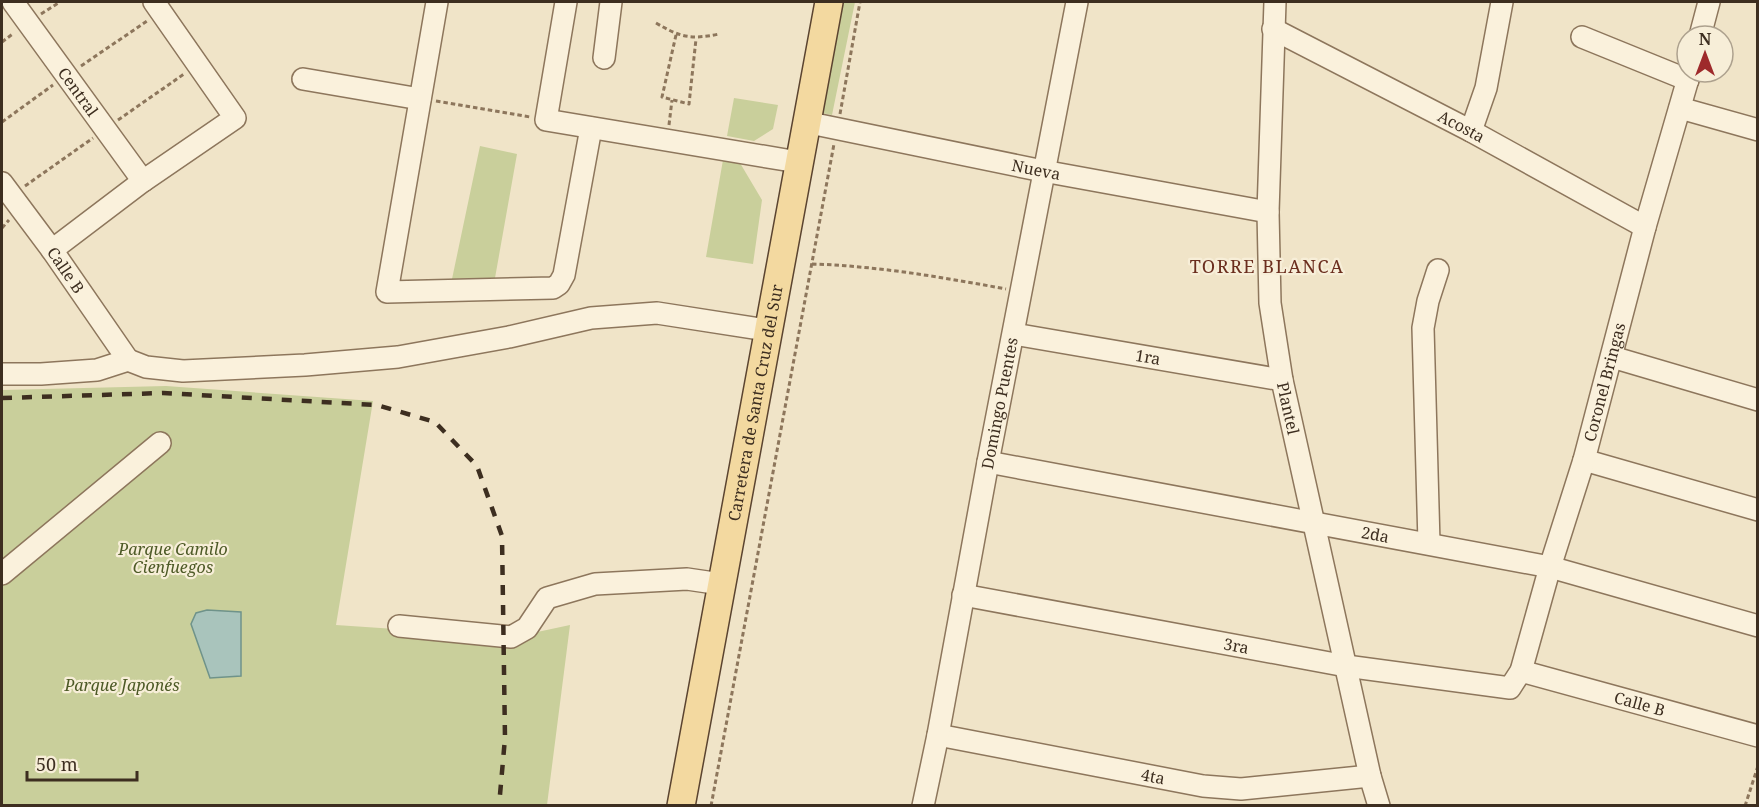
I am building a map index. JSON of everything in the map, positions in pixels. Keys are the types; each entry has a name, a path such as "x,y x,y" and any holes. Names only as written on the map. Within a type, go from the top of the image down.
{"main road":[{"name":"Carretera de Santa Cruz del Sur","path":"681,806 805,122 829,2"}],"street":[{"name":"Central","path":"13,2 143,181"},
{"path":"52,250 143,181 235,118 154,2"},
{"path":"437,2 387,292 553,288 560,284 564,275 591,128"},
{"path":"566,2 546,120 798,162"},
{"path":"604,58 611,2"},
{"name":"Domingo Puentes","path":"923,806 1077,2"},
{"name":"Plantel","path":"1275,2 1268,212 1270,303 1282,380 1370,776 1379,806"},
{"path":"1471,131 1486,88 1502,2"},
{"path":"1703,24 1709,2"},
{"name":"Acosta","path":"1273,29 1471,131 1645,228"},
{"path":"1582,37 1675,71"},
{"path":"303,79 420,99"},
{"name":"Coronel Bringas","path":"1515,680 1584,460 1645,228 1687,84"},
{"path":"1680,108 1758,130"},
{"name":"Nueva","path":"805,122 1043,171 1268,212"},
{"name":"Calle B","path":"2,183 52,250 128,360"},
{"path":"1429,543 1423,328 1428,301 1438,270"},
{"path":"2,375 40,375 97,370 128,360 146,367 183,371 305,365 398,357 509,337 591,318 657,313 767,330"},
{"name":"1ra","path":"1014,334 1282,380"},
{"path":"1612,357 1758,400"},
{"path":"2,574 160,443"},
{"path":"1584,460 1758,510"},
{"name":"2da","path":"988,462 1550,567 1758,626"},
{"path":"399,626 511,637 527,628 547,598 595,584 687,579 721,584"},
{"name":"3ra","path":"963,595 1346,666 1515,680"},
{"name":"Calle B","path":"1515,680 1758,736"},
{"name":"4ta","path":"938,735 1204,796 1241,789 1370,776"}],"path":[{"path":"711,806 860,2"},
{"path":"656,22 676,35 696,39 718,34"},
{"path":"676,35 662,97 689,104 696,39"},
{"path":"420,99 546,120"},
{"path":"667,140 672,100"},
{"path":"812,264 937,276 1021,292"},
{"path":"1746,806 1758,766"}],"green space":[{"path":"838,2 855,2 832,115 817,112"},
{"path":"734,98 778,105 773,129 754,141 727,136"},
{"path":"480,146 517,154 495,278 452,279"},
{"path":"723,160 740,163 762,200 753,264 706,257"},
{"name":"Parque Camilo Cienfuegos","path":"166,386 373,401 336,625 514,637 570,625 547,805 2,805 2,390"}],"water":[{"path":"207,610 241,612 241,676 210,678 191,624 196,613"}],"railway":[{"path":"2,398 163,393 377,405 435,422 477,466 502,536 505,738 499,806"}],"district":[{"name":"TORRE BLANCA","path":"1267,267"}],"park label":[{"name":"Parque Japonés","path":"122,685"}]}
